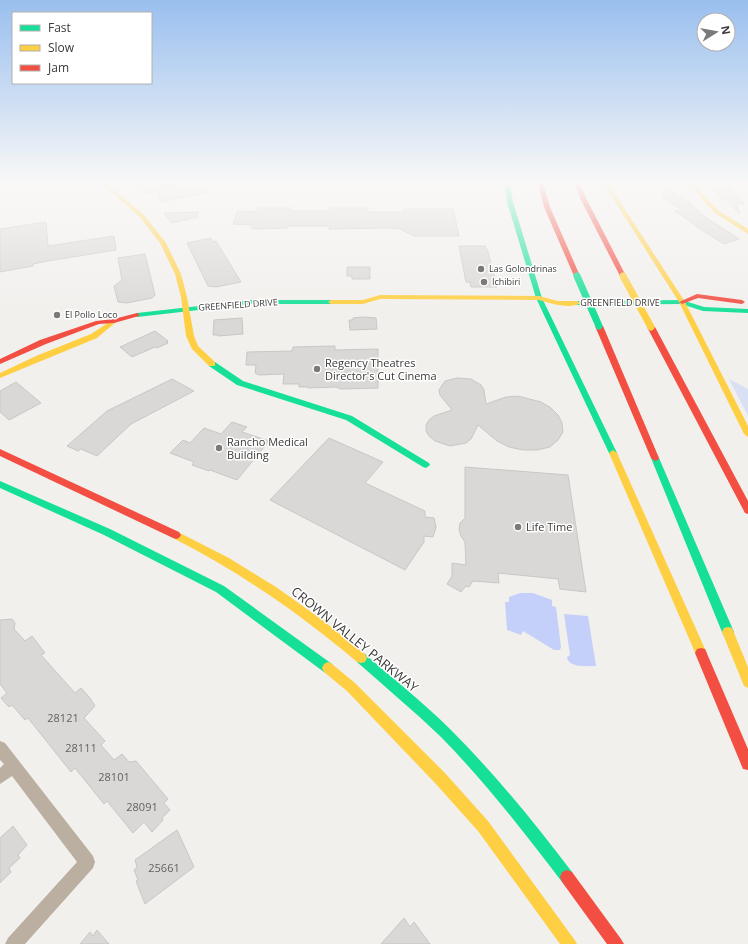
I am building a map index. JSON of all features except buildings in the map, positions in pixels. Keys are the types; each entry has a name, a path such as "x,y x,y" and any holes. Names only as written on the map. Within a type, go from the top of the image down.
{"main road":[{"path":"151,227 163,243 178,274 186,308 190,336 195,347 203,356 221,371 240,383 262,391 325,409 349,418 426,465"},
{"path":"518,227 539,298 539,308 606,437 703,657 748,764"},
{"path":"556,227 692,544 748,682"},
{"path":"598,227 748,510"},
{"path":"634,227 682,302 748,434"},
{"name":"GREENFIELD DRIVE","path":"682,302 696,296 748,303"},
{"name":"GREENFIELD DRIVE","path":"0,362 43,342 98,322 114,321 146,313 186,308 252,302 363,302 380,297 539,298 558,303"},
{"name":"GREENFIELD DRIVE","path":"363,302 377,307"},
{"name":"GREENFIELD DRIVE","path":"539,308 558,303 682,302 703,309 748,311"},
{"path":"414,307 491,307"},
{"name":"GREENFIELD DRIVE","path":"0,376 94,336 114,321"},
{"name":"CROWN VALLEY PARKWAY","path":"0,452 156,525 203,549 253,577 302,610 404,694 457,745 509,805 570,880 616,944"},
{"path":"0,484 113,535 220,589 308,652 351,687 440,778 483,826 569,944"}],"street":[{"path":"0,748 87,862 14,944"},
{"path":"0,777 13,766"}],"shaded area":[{"path":"729,379 748,389 748,416"}],"water":[{"path":"520,593 533,593 552,600 552,606 556,607 561,647 560,650 554,650 523,631 521,635 507,630 505,602 509,602 509,597"},
{"path":"564,614 588,616 596,666 578,666 568,661 567,657 570,655"}],"traffic: fast":[{"path":"518,227 539,298 613,453"},
{"path":"577,276 599,326"},
{"path":"137,315 252,302 331,302"},
{"path":"577,303 682,302 703,309 748,311"},
{"path":"212,364 240,383 349,418 426,465"},
{"path":"655,458 728,632"},
{"path":"0,484 107,532 220,589 328,668"},
{"path":"361,658 435,723 477,767 567,877"}],"traffic: slow":[{"path":"151,227 163,243 178,274 184,297 190,336 195,347 212,364"},
{"path":"634,227 682,302 748,434"},
{"path":"740,227 748,232"},
{"path":"623,276 651,327"},
{"path":"331,302 363,302 380,297 388,297 539,298 558,303 577,303"},
{"path":"0,376 39,358 94,336 114,321"},
{"path":"613,453 701,653"},
{"path":"176,535 225,561 272,590 295,606 361,658"},
{"path":"728,632 748,682"},
{"path":"328,668 351,687 440,778 483,826 569,944"}],"traffic: jam":[{"path":"556,227 577,276"},
{"path":"598,227 623,276"},
{"path":"682,302 697,296 742,302"},
{"path":"0,362 43,342 98,322 114,321 137,315"},
{"path":"599,326 655,458"},
{"path":"651,327 748,510"},
{"path":"0,452 176,535"},
{"path":"701,653 748,764"},
{"path":"567,877 616,944"}],"place":[{"name":"Las Golondrinas","path":"481,269"},
{"name":"Ichibiri","path":"484,282"},
{"name":"El Pollo Loco","path":"57,315"},
{"name":"Regency Theatres Director's Cut Cinema","path":"317,369"},
{"name":"Rancho Medical Building","path":"219,448"},
{"name":"Life Time","path":"518,527"}]}
